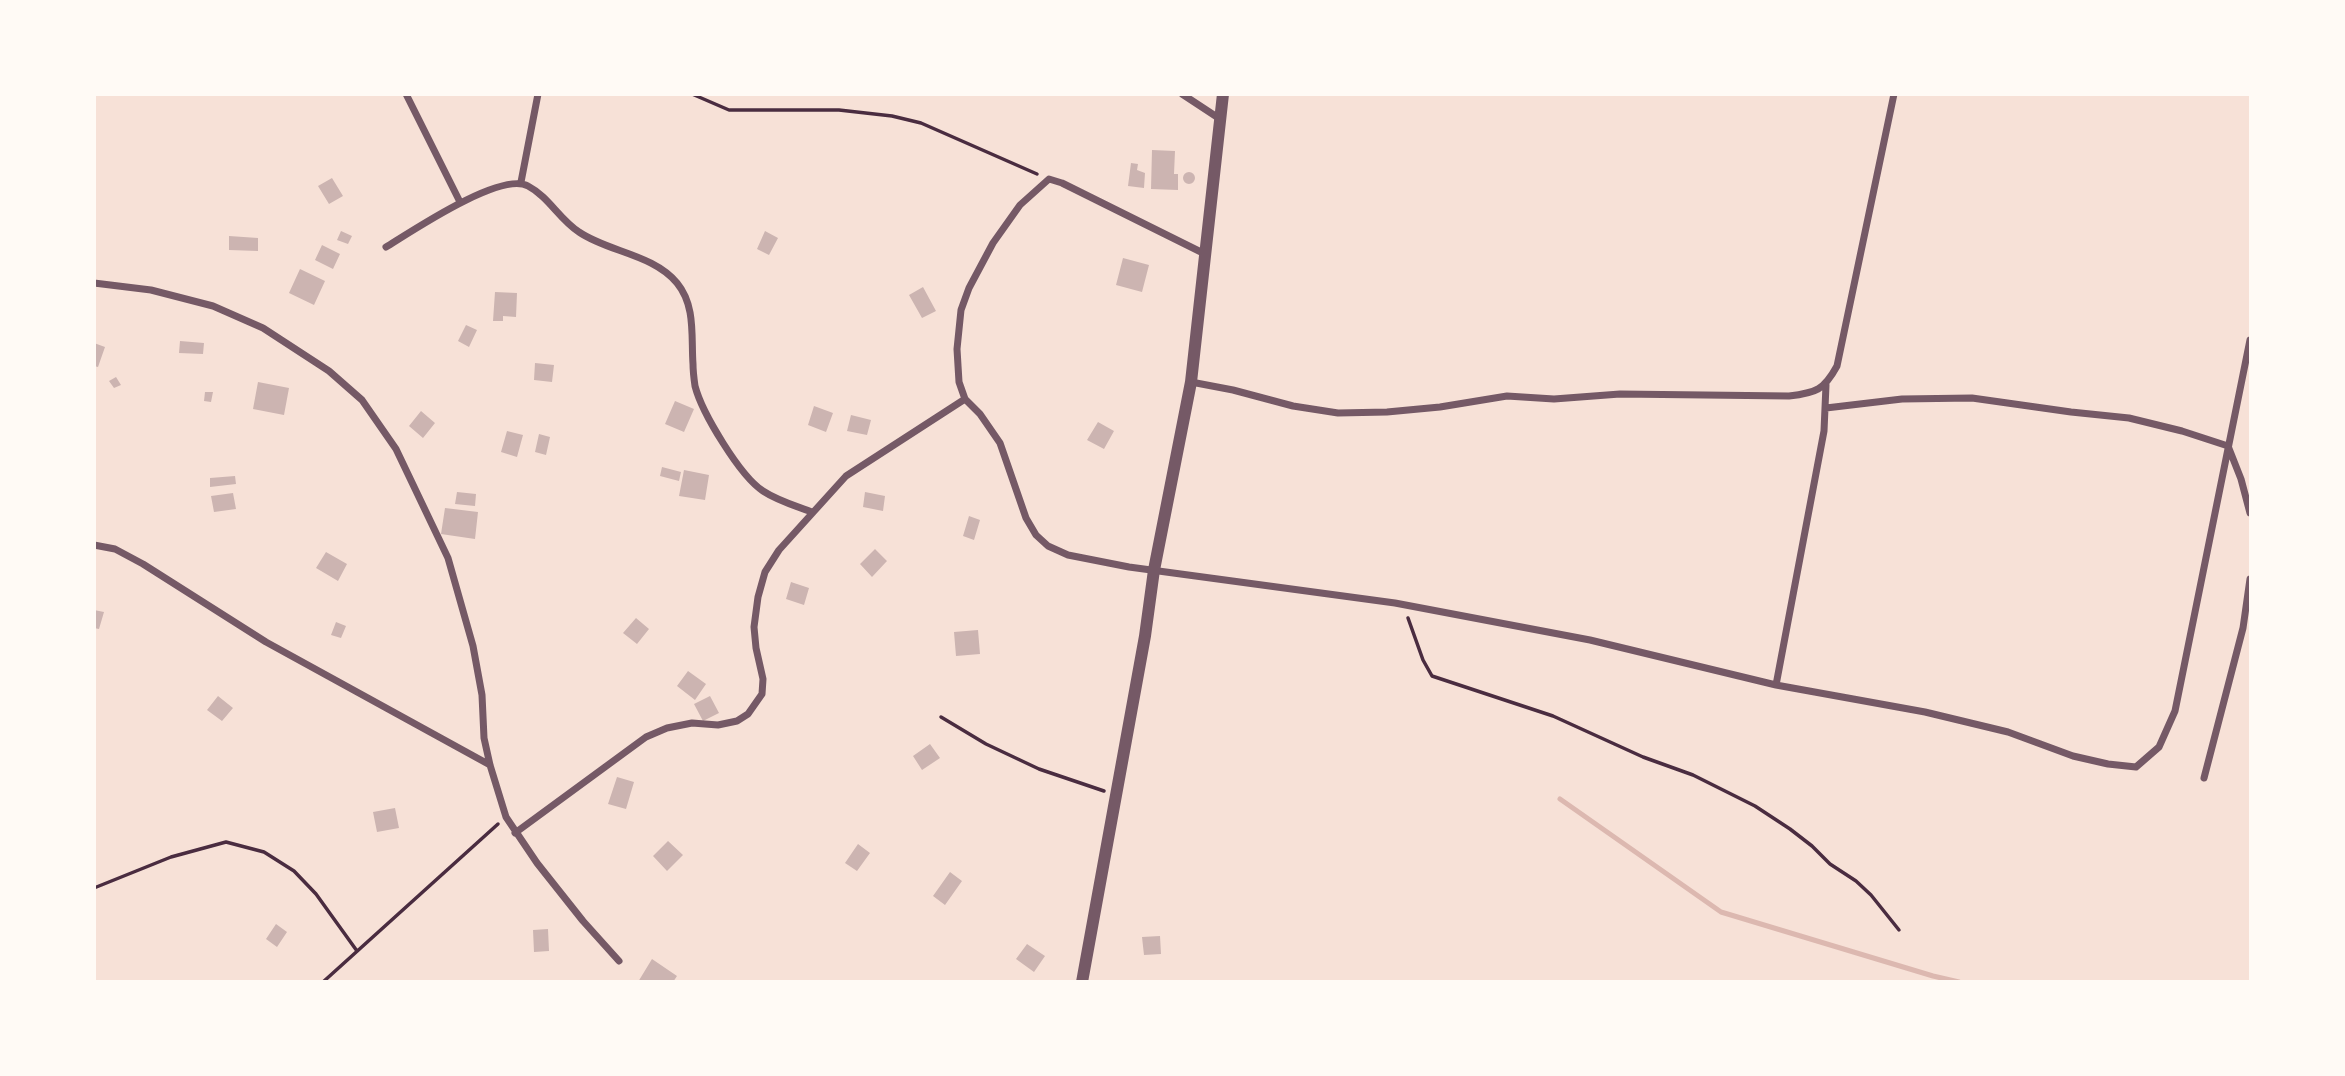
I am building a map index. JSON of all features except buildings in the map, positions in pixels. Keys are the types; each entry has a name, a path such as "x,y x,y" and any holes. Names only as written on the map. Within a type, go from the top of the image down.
{"street":[{"path":"407,94 460,202"},
{"path":"521,182 538,94"},
{"path":"1182,94 1220,119"},
{"path":"1082,982 1145,636 1154,570 1191,382 1223,94"},
{"path":"1776,685 1818,465 1826,408 1826,385 1837,366 1845,335 1894,94"},
{"path":"1205,254 1049,179 1020,205 993,243 969,288 961,310 957,349 958,382 965,399 980,414 1000,443 1026,518 1048,547 1068,555 1154,570 1395,604 1590,640 1776,685 1925,712 2008,732 2073,756 2136,767 2159,747 2175,711 2250,340"},
{"path":"386,247 460,202 506,183 521,182 545,198 581,234 654,265 676,282 687,300 691,314 695,386 705,411 749,480 764,492 812,512"},
{"path":"94,283 151,290 213,306 263,328 329,371 362,400 396,449 448,558 473,646 482,695 484,738 489,765 506,817 515,833 583,921 619,961"},
{"path":"1191,382 1293,406 1338,413 1387,412 1507,396 1554,399 1620,394 1789,396 1809,394 1826,385"},
{"path":"1826,408 1902,399 1972,398 2129,418 2228,446"},
{"path":"515,833 646,737 692,723 718,725 737,721 748,715 762,694 762,668 754,627 758,597 765,572 779,550 846,476 965,399"},
{"path":"2228,446 2250,513"},
{"path":"94,545 115,549 144,564 266,642 489,765"},
{"path":"2204,778 2243,628 2250,579"}],"path":[{"path":"692,94 729,110 839,110 892,116 921,123 1049,179"},
{"path":"1395,604 1409,618 1423,660 1432,676 1553,716 1643,757 1693,775 1755,806 1790,829 1830,864 1856,881 1899,930"},
{"path":"941,717 986,744 1039,769 1116,795"},
{"path":"323,982 506,817"},
{"path":"94,888 171,857 226,842 264,852 294,871 316,894 357,951"}],"waterway":[{"path":"1560,799 1721,912 1959,982"}]}
